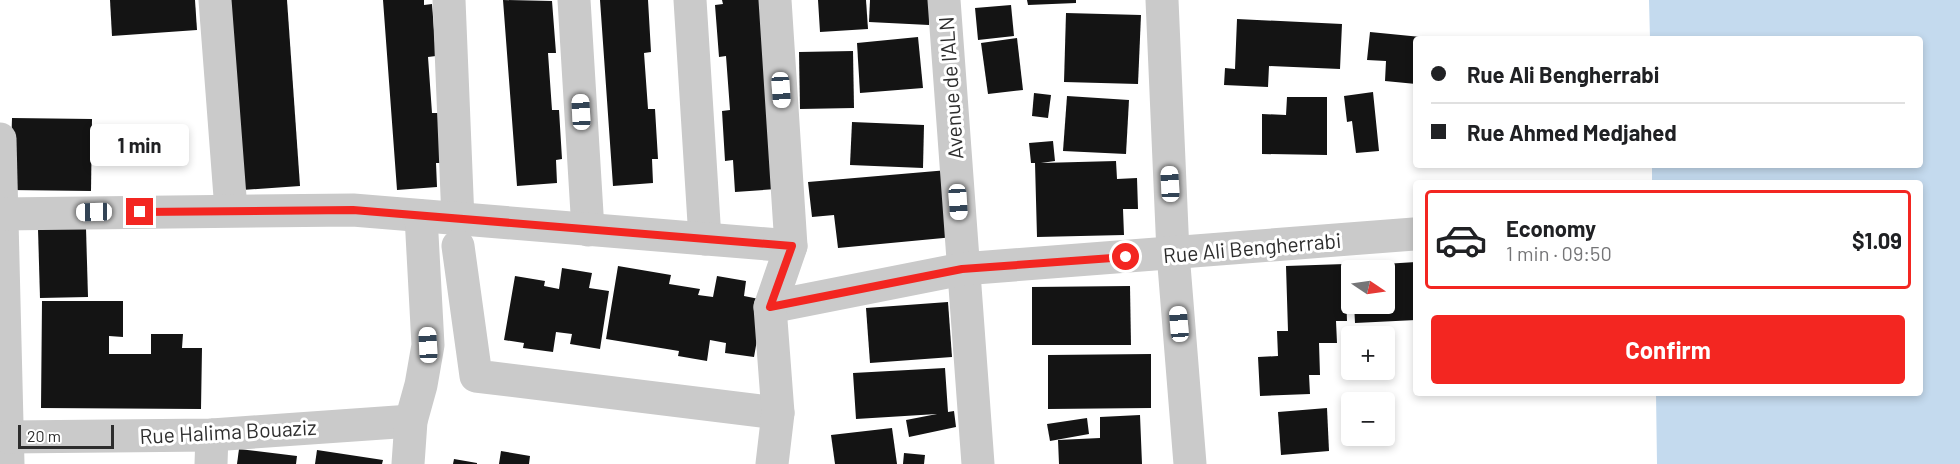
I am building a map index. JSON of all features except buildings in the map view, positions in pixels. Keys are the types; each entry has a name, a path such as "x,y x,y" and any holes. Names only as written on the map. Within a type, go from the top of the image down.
{"street":[{"path":"215,0 231,210"},
{"path":"449,0 458,233 476,376 778,413"},
{"path":"574,0 588,230"},
{"path":"690,0 705,239"},
{"path":"772,464 778,413 770,307 792,246 775,0"},
{"name":"Avenue de l'ALN","path":"944,0 978,464"},
{"path":"1162,0 1173,253 1190,464"},
{"path":"0,139 8,451"},
{"path":"1,214 353,210 421,216 458,233 588,230 792,246"},
{"path":"408,464 411,421 421,385 428,345 421,216"},
{"name":"Rue Ali Bengherrabi","path":"770,307 962,269 1413,234"},
{"name":"Rue Halima Bouaziz","path":"8,451 211,449 411,421"}],"water":[{"path":"1649,0 1960,0 1960,464 1657,464 1656,396 1923,396 1923,180 1652,180 1652,168 1923,168 1923,36 1650,36"}],"route":[{"path":"140,212 353,210 792,246 770,307 962,269 1126,257"}]}
